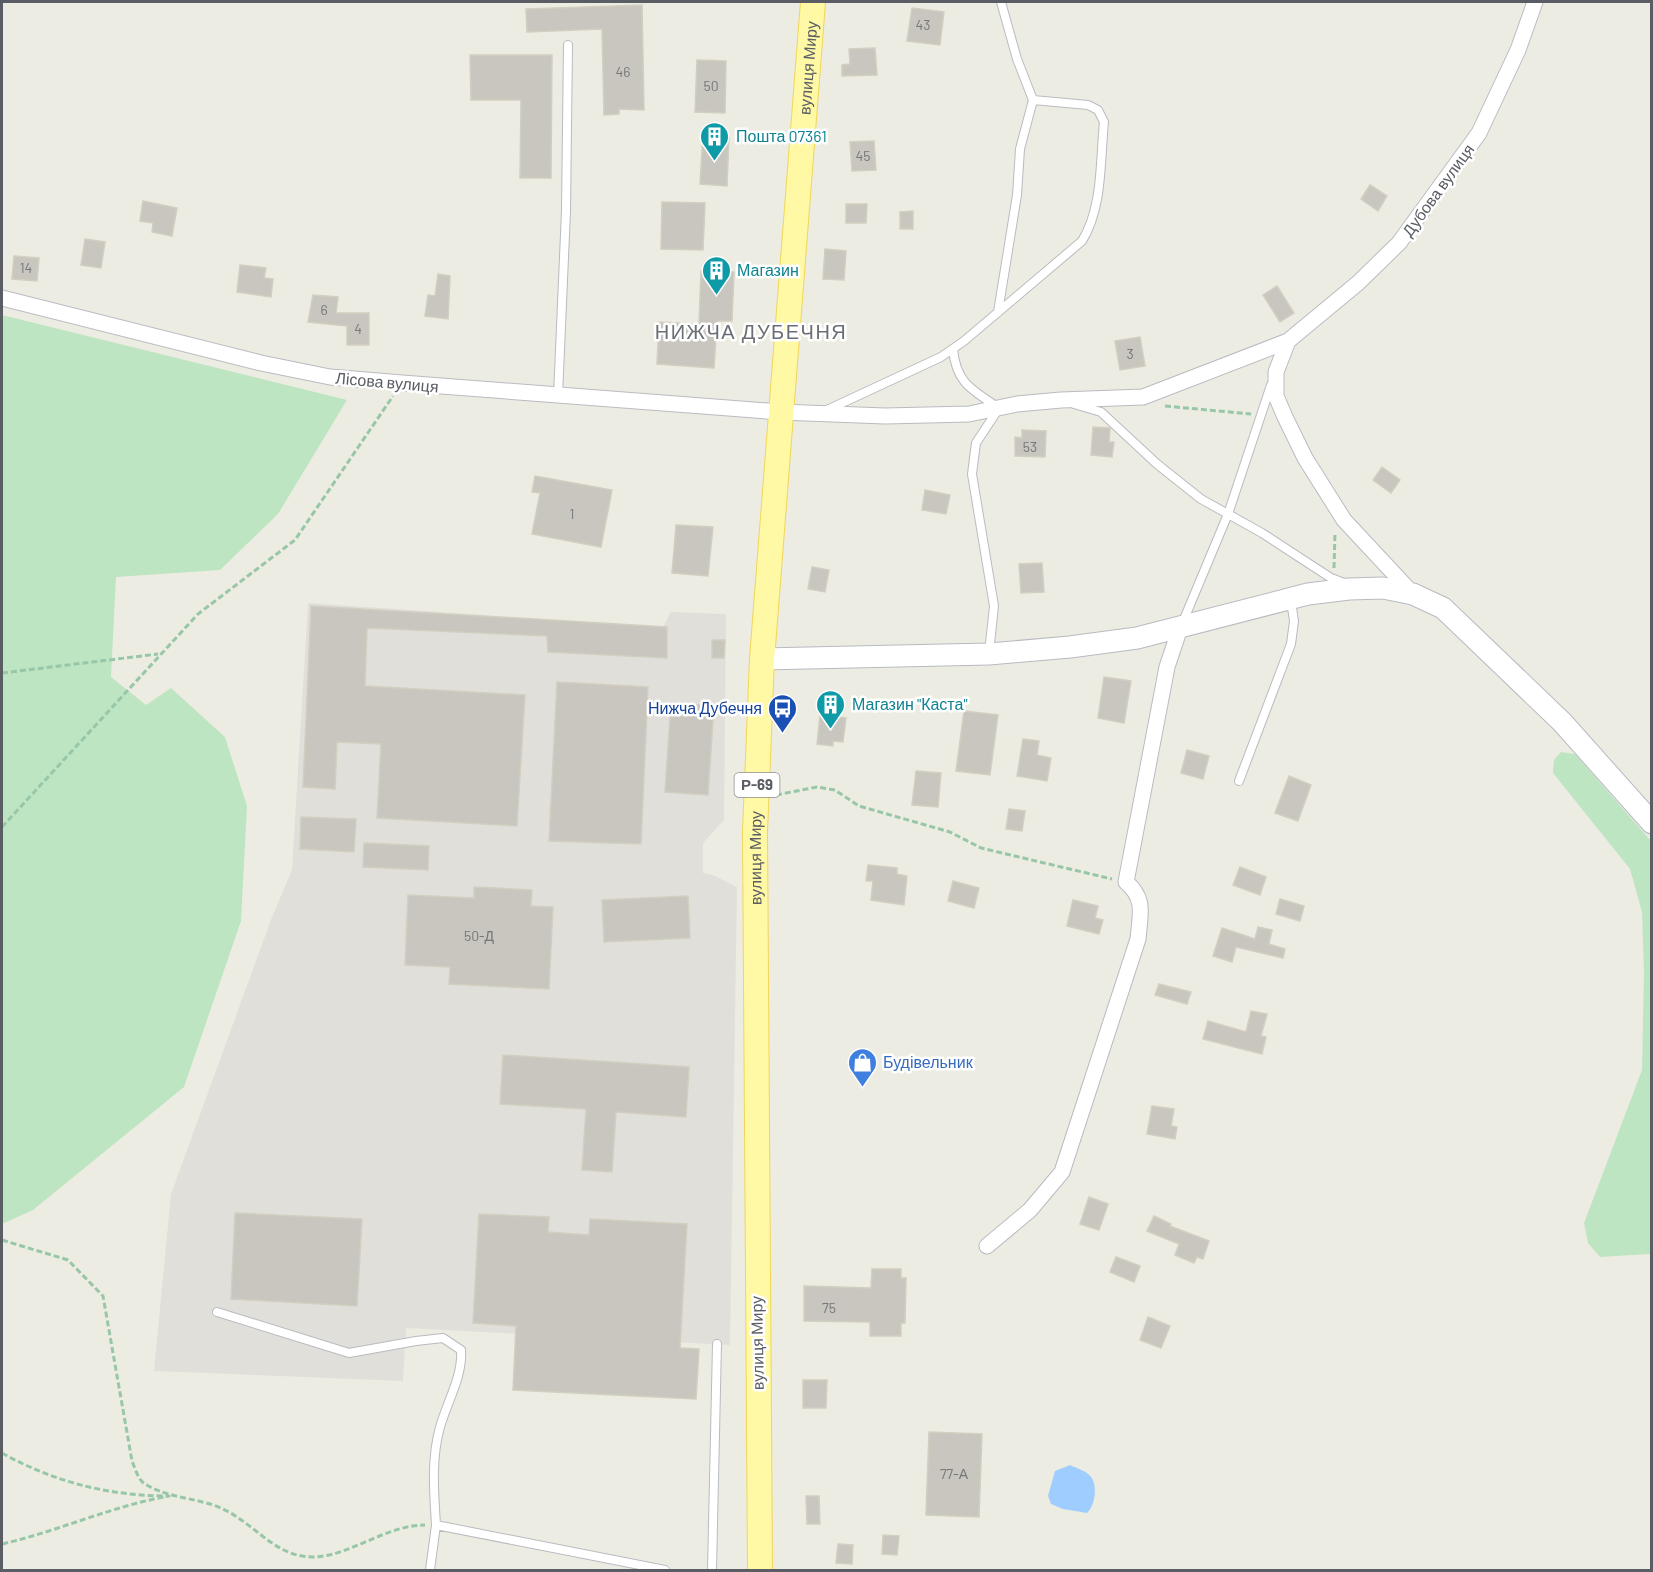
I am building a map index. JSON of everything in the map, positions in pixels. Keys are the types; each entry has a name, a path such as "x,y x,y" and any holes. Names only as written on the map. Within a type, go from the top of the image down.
{"main road":[{"name":"вулиця Миру","path":"760,1570 755,977 756,800 762,659 813,2"}],"street":[{"name":"Дубова вулиця","path":"1288,341 1358,283 1399,243 1479,133 1518,50 1535,2"},
{"name":"Лісова вулиця","path":"2,298 261,363 330,377 780,412 931,416 969,414 1061,400 1143,397 1288,341"},
{"path":"1288,341 1276,372 1276,396 1305,458 1344,520 1413,594"},
{"path":"762,659 988,654 1137,638 1290,599 1362,588 1383,588 1413,594 1443,608 1562,722 1652,823"},
{"path":"987,1246 1030,1210 1062,1172 1138,939 1139,900 1137,892 1126,882 1167,667 1180,628"}],"lane":[{"path":"998,312 1015,204 1020,149 1033,100 1017,59 1001,2"},
{"path":"558,396 566,211 568,45"},
{"path":"820,413 918,368 953,349 1082,240 1090,227 1096,208 1104,122 1098,110 1088,105 1033,100"},
{"path":"953,349 960,377 972,390 999,408 976,443 972,474 994,606 988,654"},
{"path":"1180,628 1228,514 1276,372"},
{"path":"1061,400 1101,412 1156,464 1201,499 1331,578 1362,588"},
{"path":"1239,781 1292,644 1294,621 1290,599"},
{"path":"217,1312 349,1353 443,1338 462,1350 462,1362 440,1428 433,1472 436,1525 430,1570"},
{"path":"712,1570 717,1344"},
{"path":"436,1525 665,1570"}],"path":[{"path":"2,827 158,654 198,614 295,540 402,384"},
{"path":"1156,405 1260,415"},
{"path":"1331,578 1335,530"},
{"path":"2,673 158,654"},
{"path":"756,800 817,787 835,790 859,806 950,832 981,848 1126,882"},
{"path":"2,1240 68,1260 104,1296 132,1461 142,1482 169,1496"},
{"path":"2,1453 35,1472 94,1489 129,1496 169,1496 191,1499 228,1511 265,1540 294,1555 324,1556 417,1525 436,1525"},
{"path":"2,1544 68,1527 129,1503 169,1496"}],"shaded area":[{"path":"308,603 663,627 671,612 726,614 724,820 703,843 703,873 713,875 737,887 730,1345 406,1328 403,1381 154,1371 171,1194 272,917 292,870"}],"green space":[{"path":"2,315 347,400 278,514 220,570 116,577 111,677 146,705 171,688 225,737 247,806 241,921 184,1087 33,1210 2,1224"},
{"path":"1561,752 1575,754 1651,841 1650,1254 1600,1257 1588,1243 1584,1223 1642,1070 1644,972 1642,912 1630,869 1553,773 1554,760"}],"water":[{"path":"1070,1465 1087,1473 1093,1481 1095,1496 1087,1513 1063,1509 1051,1504 1048,1496 1055,1471"}],"building":[{"path":"642,5 644,110 619,109 619,114 604,115 602,29 527,32 526,9"},
{"path":"912,8 944,12 940,45 907,41"},
{"path":"875,48 877,75 842,76 842,65 850,64 849,49"},
{"path":"470,55 552,55 551,178 520,178 521,100 471,100"},
{"path":"697,60 726,61 725,113 695,112"},
{"name":"Пошта 07361","path":"703,135 729,137 727,186 700,184"},
{"path":"874,141 876,170 852,171 850,142"},
{"path":"1370,185 1387,196 1378,211 1361,199"},
{"path":"143,201 177,208 172,236 152,232 153,223 140,221"},
{"path":"662,202 705,203 703,250 661,249"},
{"path":"846,204 867,204 866,223 846,223"},
{"path":"913,211 913,229 900,229 900,212"},
{"path":"85,239 105,242 101,268 81,265"},
{"path":"825,249 846,251 844,280 823,279"},
{"path":"14,256 39,258 37,281 12,279"},
{"path":"240,265 266,268 264,278 273,279 271,297 237,292"},
{"path":"701,271 734,272 732,321 717,321 714,368 657,364 659,322 699,324"},
{"path":"438,274 450,276 448,319 425,316 428,295 435,296"},
{"path":"1277,286 1294,313 1280,322 1263,295"},
{"path":"313,295 338,297 336,313 369,313 369,345 347,345 347,326 308,322"},
{"path":"1140,337 1145,366 1120,370 1115,341"},
{"path":"1093,427 1110,428 1109,442 1114,442 1112,457 1091,455"},
{"path":"1022,430 1046,431 1045,457 1015,456 1015,437 1022,438"},
{"path":"1382,467 1400,480 1391,493 1373,480"},
{"path":"535,476 612,490 601,547 532,534 540,493 532,492"},
{"path":"925,490 950,495 946,514 922,510"},
{"path":"676,525 713,527 708,576 672,573"},
{"path":"1042,563 1044,592 1021,593 1019,564"},
{"path":"812,567 829,570 825,592 808,589"},
{"path":"311,606 667,627 667,658 548,652 547,636 367,628 365,686 525,695 517,826 377,818 381,744 337,742 335,789 303,787"},
{"path":"712,640 725,640 724,658 712,658"},
{"path":"1104,677 1131,681 1124,723 1098,718"},
{"path":"557,682 648,687 641,844 549,841"},
{"path":"671,703 714,706 708,795 665,792"},
{"path":"964,711 998,715 990,775 956,771"},
{"name":"Магазин \"Каста\"","path":"820,715 846,718 843,742 833,741 833,746 817,744"},
{"path":"1023,739 1039,741 1037,755 1051,758 1047,781 1017,776"},
{"path":"1187,750 1209,756 1203,779 1181,773"},
{"path":"916,771 941,773 938,807 912,805"},
{"path":"1289,776 1311,785 1298,821 1275,813"},
{"path":"1009,809 1025,811 1022,831 1006,829"},
{"path":"301,817 356,819 354,852 300,849"},
{"path":"364,843 429,846 428,870 363,867"},
{"path":"868,865 897,868 897,874 907,876 904,905 871,900 873,881 866,881"},
{"path":"1240,867 1266,877 1260,895 1233,885"},
{"path":"953,881 979,888 974,908 948,901"},
{"path":"474,887 532,890 531,906 553,907 549,989 449,984 450,967 405,965 408,895 474,898"},
{"path":"688,896 690,938 604,942 602,900"},
{"path":"1280,899 1304,906 1300,921 1276,914"},
{"path":"1073,900 1098,906 1095,918 1103,920 1099,934 1067,926"},
{"path":"1258,927 1272,930 1269,944 1285,949 1283,958 1236,947 1232,962 1213,956 1222,928 1255,939"},
{"path":"1159,984 1191,992 1187,1004 1155,995"},
{"path":"1251,1011 1267,1014 1261,1036 1266,1037 1262,1054 1203,1039 1208,1021 1246,1032"},
{"path":"503,1055 689,1067 686,1117 616,1112 612,1172 582,1170 586,1109 500,1104"},
{"path":"1152,1106 1174,1109 1171,1126 1177,1127 1175,1139 1147,1134"},
{"path":"1089,1197 1108,1204 1099,1230 1080,1224"},
{"path":"235,1213 362,1219 357,1306 231,1299"},
{"path":"479,1214 549,1217 548,1232 589,1235 590,1219 687,1224 680,1348 699,1349 696,1399 513,1390 516,1326 473,1323"},
{"path":"1154,1216 1171,1224 1170,1226 1209,1241 1203,1259 1197,1257 1194,1263 1175,1255 1179,1244 1147,1231"},
{"path":"1116,1257 1140,1266 1134,1282 1110,1272"},
{"path":"872,1269 901,1269 901,1278 906,1278 905,1323 901,1323 901,1336 870,1336 870,1322 804,1321 804,1286 871,1288"},
{"path":"1148,1317 1170,1326 1161,1348 1140,1340"},
{"path":"803,1380 827,1380 826,1408 803,1408"},
{"path":"929,1432 982,1434 979,1517 926,1515"},
{"path":"806,1496 819,1496 820,1524 807,1524"},
{"path":"883,1535 899,1536 897,1555 882,1554"},
{"path":"838,1544 853,1545 852,1564 836,1563"}],"place":[{"name":"Пошта 07361","path":"715,162"},
{"name":"Магазин","path":"716,296"},
{"name":"Магазин \"Каста\"","path":"831,730"},
{"name":"Нижча Дубечня","path":"783,734"},
{"name":"Будівельник","path":"862,1088"}],"district":[{"name":"НИЖЧА ДУБЕЧНЯ","path":"751,332"}]}
